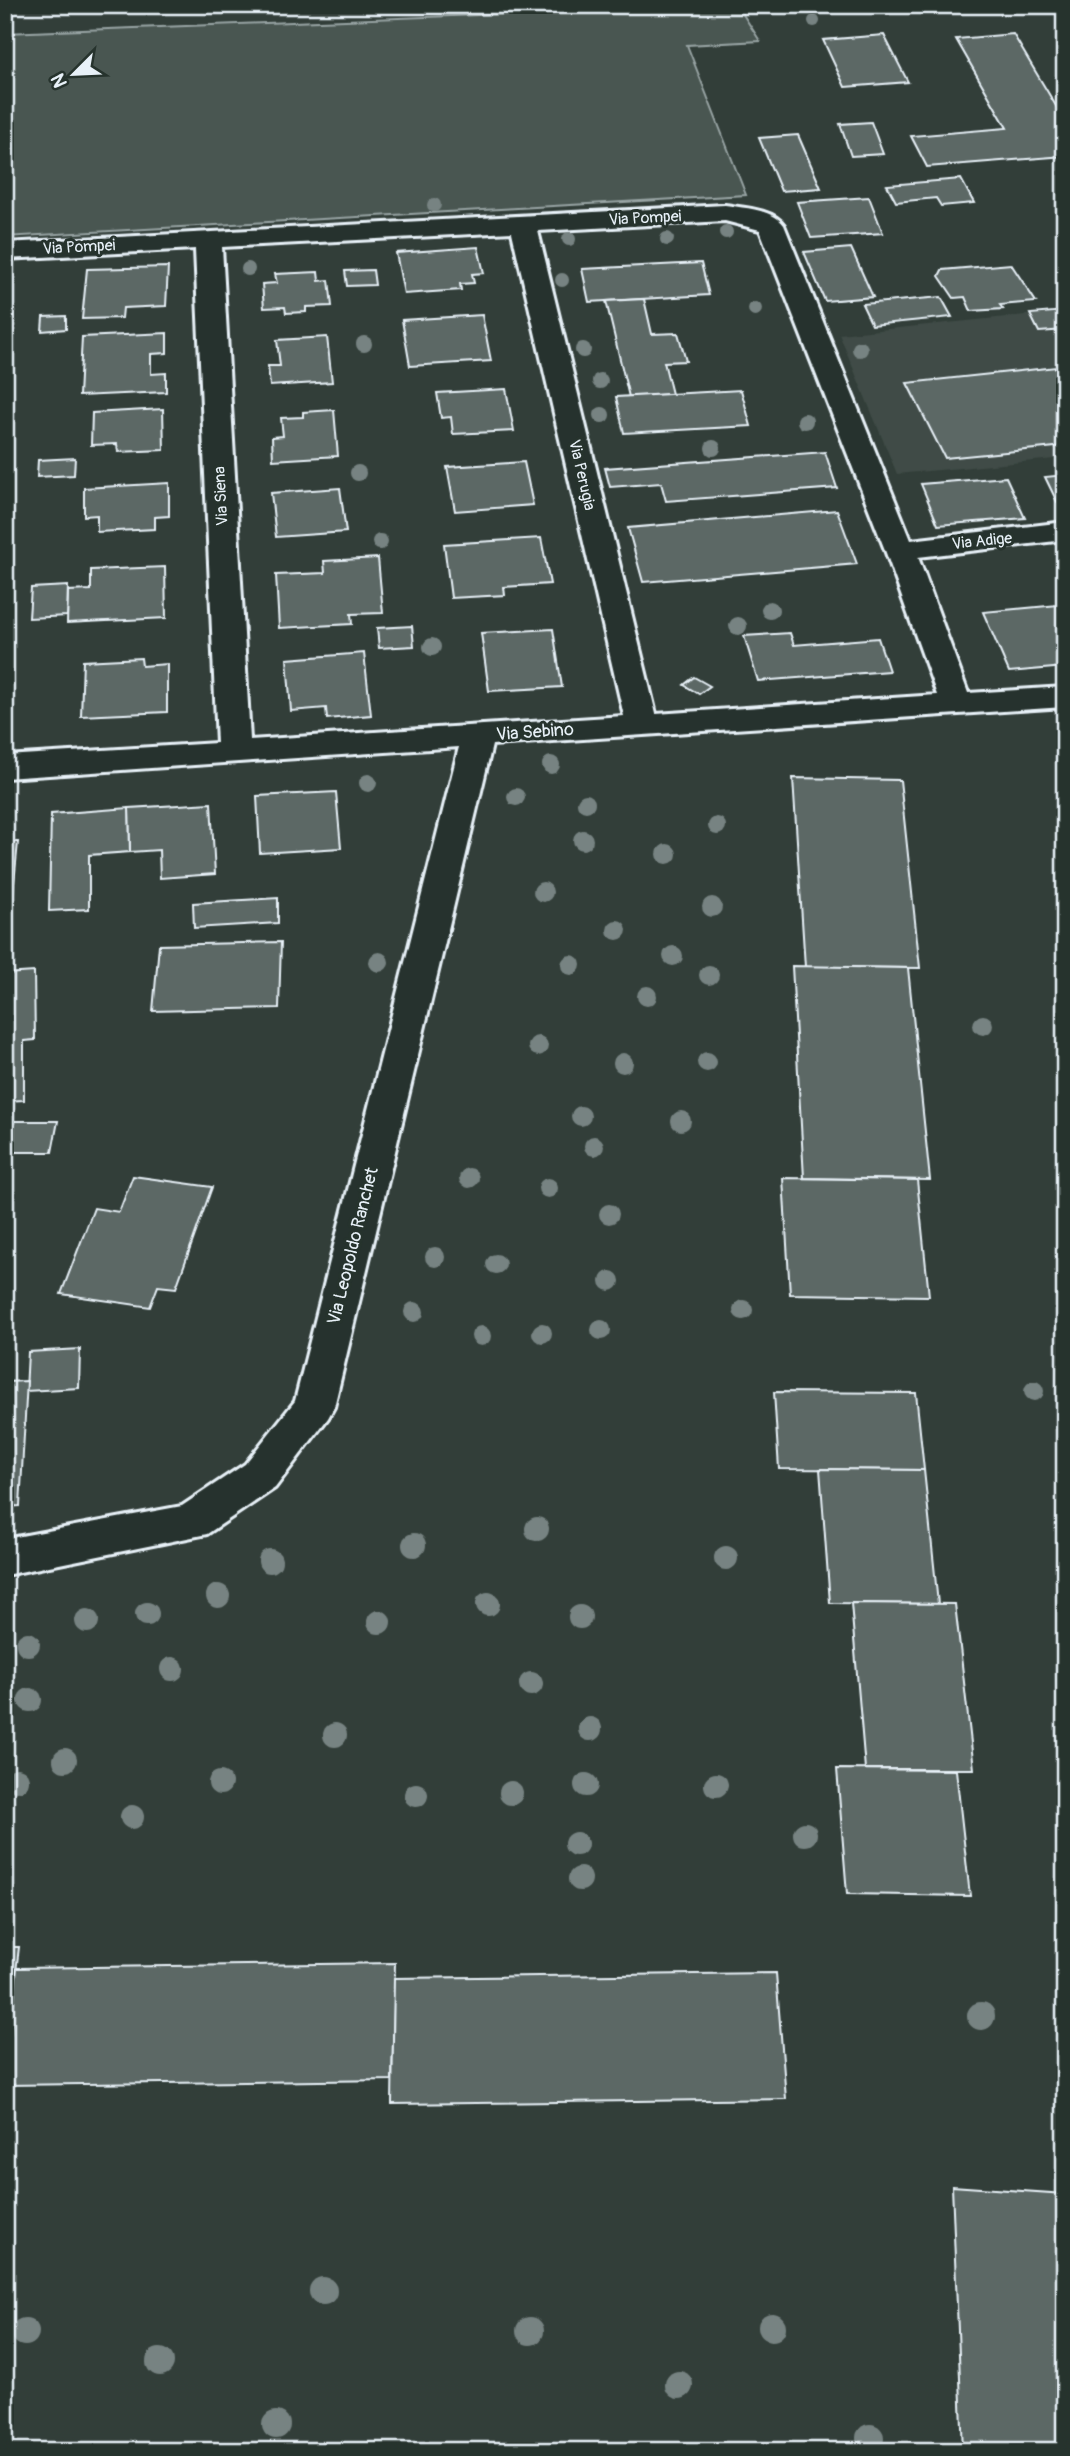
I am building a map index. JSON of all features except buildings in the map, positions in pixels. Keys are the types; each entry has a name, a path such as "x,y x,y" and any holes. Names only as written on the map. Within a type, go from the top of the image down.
{"street":[{"name":"Via Pompei","path":"5,251 725,213 751,217 771,225 900,550 957,703"},
{"name":"Via Perugia","path":"523,225 642,724"},
{"name":"Via Siena","path":"208,241 234,751"},
{"name":"Via Adige","path":"900,550 1065,531"},
{"name":"Via Sebino","path":"5,767 1065,697"},
{"name":"Via Leopoldo Ranchet","path":"5,1557 192,1522 260,1476 314,1407 478,736"}],"shaded area":[{"path":"737,5 760,41 687,45 746,195 5,237 5,33"},
{"path":"1065,311 1065,458 897,474 839,334"}]}
